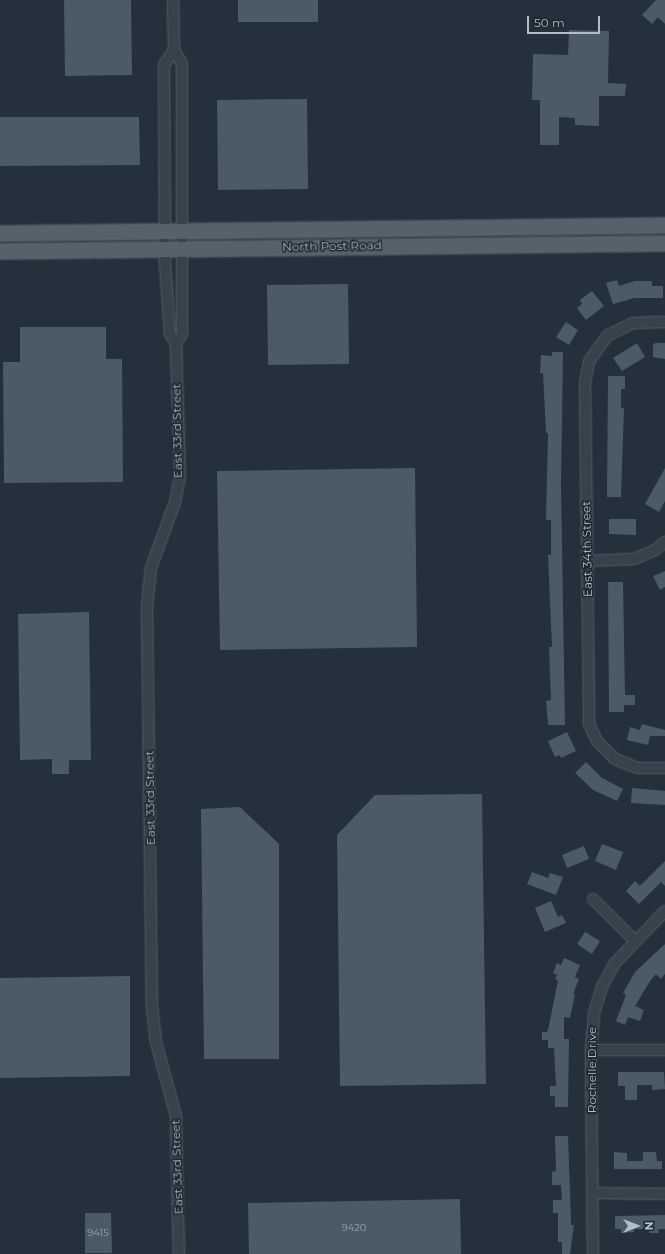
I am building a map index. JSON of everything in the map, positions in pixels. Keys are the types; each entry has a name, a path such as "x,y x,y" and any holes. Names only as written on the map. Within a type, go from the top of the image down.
{"main road":[{"name":"North Post Road","path":"0,233 665,225"},
{"name":"North Post Road","path":"0,251 665,243"}],"street":[{"name":"East 33rd Street","path":"173,0 174,50 182,64 182,334 176,344"},
{"name":"East 33rd Street","path":"174,50 164,65 165,249 166,300 170,334 176,344 180,475 175,502 151,568 147,607 152,1006 156,1042 176,1116 179,1146 179,1254"},
{"name":"East 34th Street","path":"665,322 629,324 616,330 602,341 589,360 585,379 587,711 592,733 609,754 634,767 665,768"},
{"path":"587,561 634,559 654,550 665,542"},
{"path":"593,899 635,941"},
{"name":"Rochelle Drive","path":"593,1254 591,1050 593,1018 602,987 621,956 665,911"},
{"path":"591,1050 665,1050"},
{"path":"592,1193 665,1194"}],"building":[{"path":"64,0 131,0 132,75 65,76"},
{"path":"238,0 318,0 318,22 238,22"},
{"path":"656,0 665,0 665,24 658,17 652,24 642,15"},
{"path":"569,30 609,31 608,83 626,84 625,96 599,96 599,126 575,125 575,118 559,117 559,145 540,145 540,100 532,100 533,54 568,55"},
{"path":"307,99 308,189 218,190 217,100"},
{"path":"0,117 139,117 140,165 0,166"},
{"path":"617,280 619,286 635,281 652,281 652,286 663,286 663,298 634,298 613,304 606,283"},
{"path":"348,284 349,364 268,365 267,285"},
{"path":"592,291 604,306 586,320 577,308 582,304 580,300"},
{"path":"566,322 578,330 569,345 556,337"},
{"path":"20,327 106,327 106,359 122,359 123,482 4,483 3,362 20,362"},
{"path":"637,343 645,357 622,371 613,358"},
{"path":"665,343 665,359 653,357 653,344"},
{"path":"552,352 563,352 561,484 565,725 548,725 546,701 551,700 549,647 552,647 548,555 551,555 551,520 546,520 548,433 546,433 543,373 540,373 541,355 552,356"},
{"path":"608,376 625,376 625,389 621,389 621,408 624,408 621,497 607,497"},
{"path":"415,468 417,647 220,650 217,471"},
{"path":"665,468 665,501 659,512 645,504"},
{"path":"609,519 636,519 636,535 609,534"},
{"path":"665,571 665,587 660,590 653,576"},
{"path":"608,582 623,582 625,695 635,695 635,705 624,705 624,712 609,712"},
{"path":"89,612 91,760 69,760 69,774 52,774 52,759 20,760 18,614"},
{"path":"642,724 665,730 665,736 650,736 648,745 627,740 630,727 640,730"},
{"path":"567,732 576,751 561,758 560,755 555,757 548,741"},
{"path":"586,762 602,778 623,789 617,801 593,790 575,773"},
{"path":"632,788 665,791 665,805 631,803"},
{"path":"482,794 486,1084 340,1086 337,835 375,795"},
{"path":"240,807 279,844 279,1059 204,1059 201,809"},
{"path":"602,844 623,852 616,870 595,861"},
{"path":"584,846 589,859 567,868 562,855"},
{"path":"665,861 665,886 661,882 639,904 626,891 635,881 640,886"},
{"path":"532,872 548,878 550,873 563,877 556,895 527,884"},
{"path":"551,901 558,917 562,915 566,923 545,932 535,908"},
{"path":"585,932 600,941 592,954 577,944"},
{"path":"665,944 665,974 661,979 656,974 635,1006 644,1010 640,1021 628,1017 625,1025 616,1021 626,995 623,993 635,972"},
{"path":"564,958 580,965 575,977 579,979 573,994 575,994 570,1018 564,1017 564,1039 569,1039 568,1107 555,1107 555,1096 550,1096 550,1086 556,1086 554,1048 548,1048 548,1040 542,1040 542,1032 547,1032 549,1026 558,980 555,979 557,975 553,973 557,963 561,965"},
{"path":"130,976 130,1076 0,1078 0,978"},
{"path":"618,1072 664,1072 665,1089 652,1090 652,1085 637,1085 637,1100 625,1100 625,1086 618,1086"},
{"path":"555,1136 568,1136 571,1225 574,1225 570,1254 562,1254 562,1242 558,1242 558,1213 553,1213 553,1200 562,1200 561,1185 552,1185 552,1172 556,1171"},
{"path":"614,1152 627,1153 627,1161 643,1161 643,1152 656,1152 657,1161 662,1161 662,1169 614,1169"},
{"path":"460,1199 461,1254 249,1254 248,1203"},
{"path":"85,1213 111,1213 112,1253 85,1253"},
{"path":"665,1215 665,1229 658,1229 659,1233 649,1233 649,1229 634,1229 634,1232 621,1233 621,1229 615,1229 615,1216"}]}
